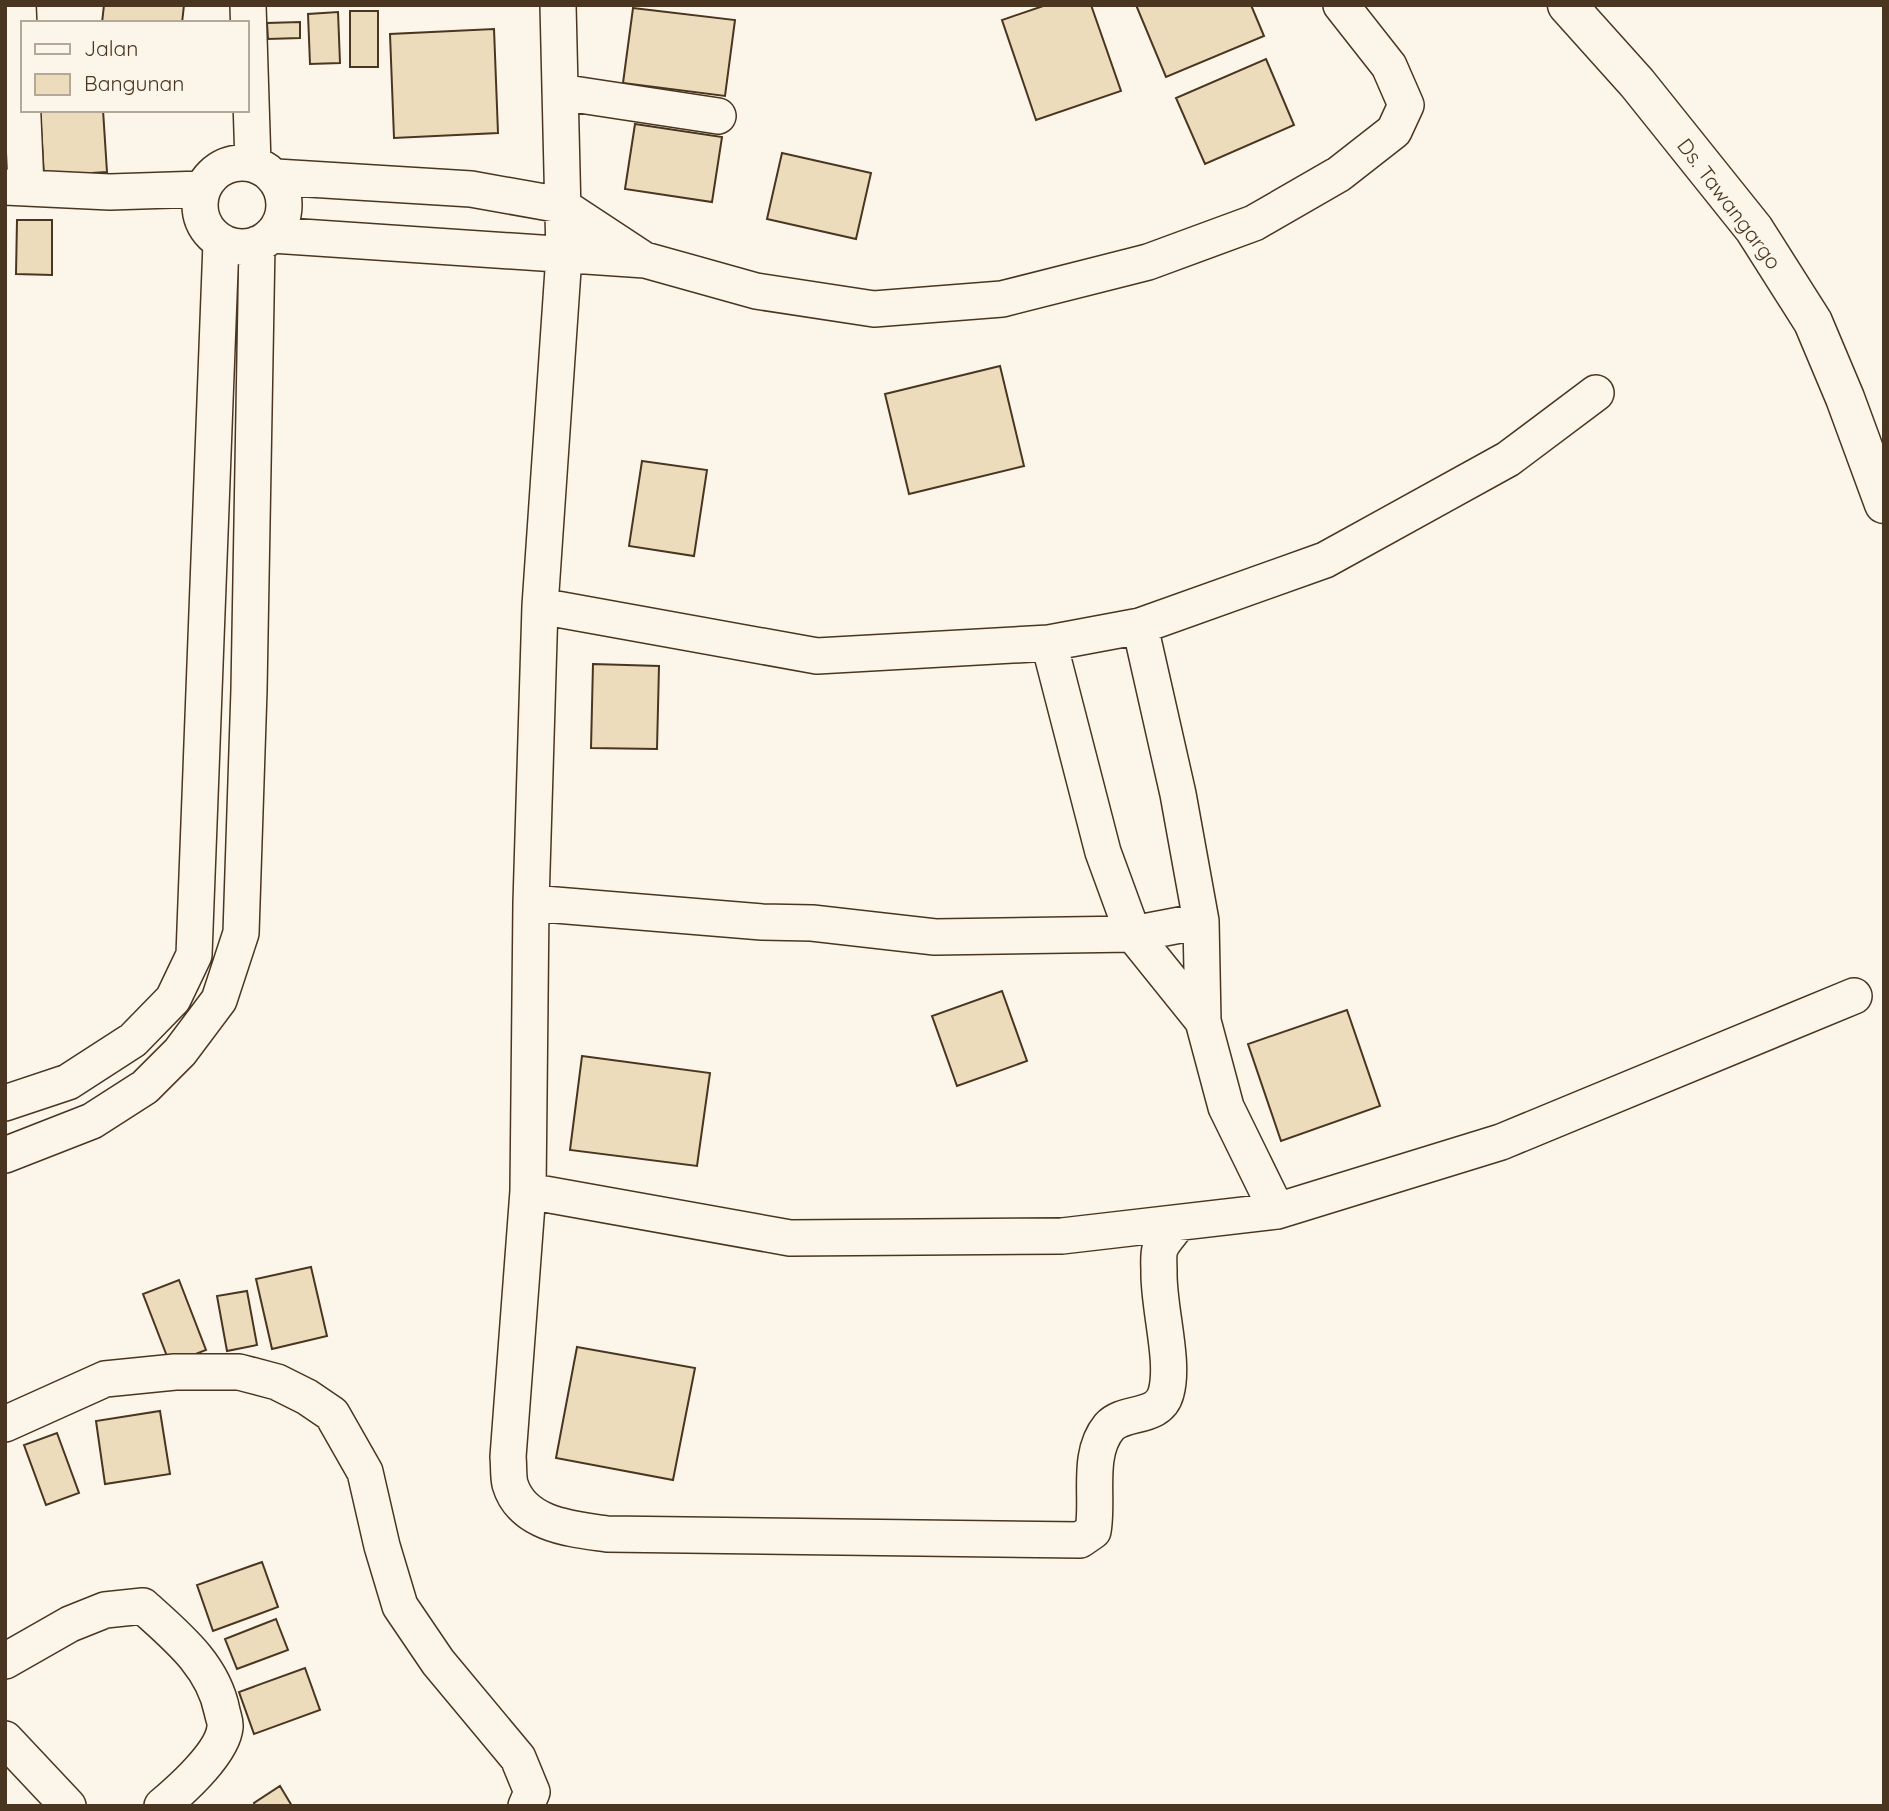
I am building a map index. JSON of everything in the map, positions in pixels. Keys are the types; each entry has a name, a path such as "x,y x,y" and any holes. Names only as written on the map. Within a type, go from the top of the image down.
{"street":[{"path":"5,1155 92,1121 145,1087 180,1052 219,1000 241,933 265,240 281,223 285,207 283,194 264,170 248,5"},
{"path":"558,5 564,255 540,606 531,903 528,1191 508,1457 510,1485 530,1514 569,1529 607,1534 1080,1540 1093,1531 1099,1449 1109,1427 1122,1417 1142,1415 1159,1405 1166,1395 1168,1357 1159,1277 1160,1250 1178,1223"},
{"path":"645,260 561,205 471,189 264,170 232,164 213,173 202,189 199,210 206,229 221,243 242,247 265,240 432,244 645,260 757,291 874,309 1002,299 1148,262 1254,223 1339,174 1394,131 1406,105 1389,66 1341,5"},
{"name":"Ds. Tawangargo","path":"1567,5 1637,83 1754,229 1813,322 1846,398 1884,504"},
{"path":"14,18 15,186 110,192 202,189"},
{"path":"560,92 718,116"},
{"path":"5,1103 68,1082 133,1040 173,999 194,954 221,243"},
{"path":"540,606 817,656 1049,643 1140,626 1325,560 1508,459 1596,393"},
{"path":"1140,626 1178,794 1201,921 1203,1021 1226,1107 1277,1211"},
{"path":"1049,643 1103,852 1133,934 1203,1021"},
{"path":"203,681 250,690"},
{"path":"531,903 762,922 812,923 935,937 1133,934 1201,921"},
{"path":"528,1191 790,1238 1062,1236 1277,1211 1501,1142 1854,996"},
{"path":"5,1424 106,1379 175,1372 239,1372 277,1382 307,1396 332,1415 365,1472 382,1546 400,1606 438,1662 518,1758 532,1792 526,1806"},
{"path":"5,1661 70,1624 105,1610 143,1606 176,1636 204,1666 219,1696 226,1728 212,1757 162,1806"},
{"path":"5,1738 68,1806"}],"building":[{"path":"104,5 184,5 182,21 102,21"},
{"path":"1046,5 1091,5 1121,91 1036,120 1002,20"},
{"path":"1136,5 1251,5 1264,36 1166,77"},
{"path":"633,8 735,20 725,96 623,83"},
{"path":"350,11 378,11 378,67 350,67"},
{"path":"338,12 340,63 310,64 308,14"},
{"path":"300,22 300,38 268,39 267,23"},
{"path":"494,29 498,133 394,138 390,34"},
{"path":"1266,59 1294,125 1205,164 1176,98"},
{"path":"40,112 103,112 107,172 44,176"},
{"path":"635,124 722,137 712,202 625,189"},
{"path":"782,153 871,173 856,239 767,219"},
{"path":"17,220 52,220 52,275 16,274"},
{"path":"1000,366 1024,466 909,494 885,394"},
{"path":"642,461 707,470 694,556 629,546"},
{"path":"593,664 659,666 657,749 591,748"},
{"path":"1002,991 1027,1061 957,1086 932,1016"},
{"path":"1347,1010 1380,1106 1281,1141 1248,1044"},
{"path":"582,1056 710,1073 697,1166 570,1150"},
{"path":"311,1267 327,1336 272,1349 256,1279"},
{"path":"179,1280 206,1350 170,1364 143,1294"},
{"path":"247,1291 257,1345 227,1351 217,1296"},
{"path":"577,1347 695,1368 673,1480 556,1458"},
{"path":"160,1411 170,1474 105,1484 96,1421"},
{"path":"57,1433 79,1493 46,1505 24,1445"},
{"path":"262,1562 278,1607 213,1631 197,1585"},
{"path":"276,1619 288,1650 237,1669 225,1639"},
{"path":"305,1668 320,1710 254,1734 239,1692"},
{"path":"280,1786 292,1806 255,1806 254,1803"}]}
